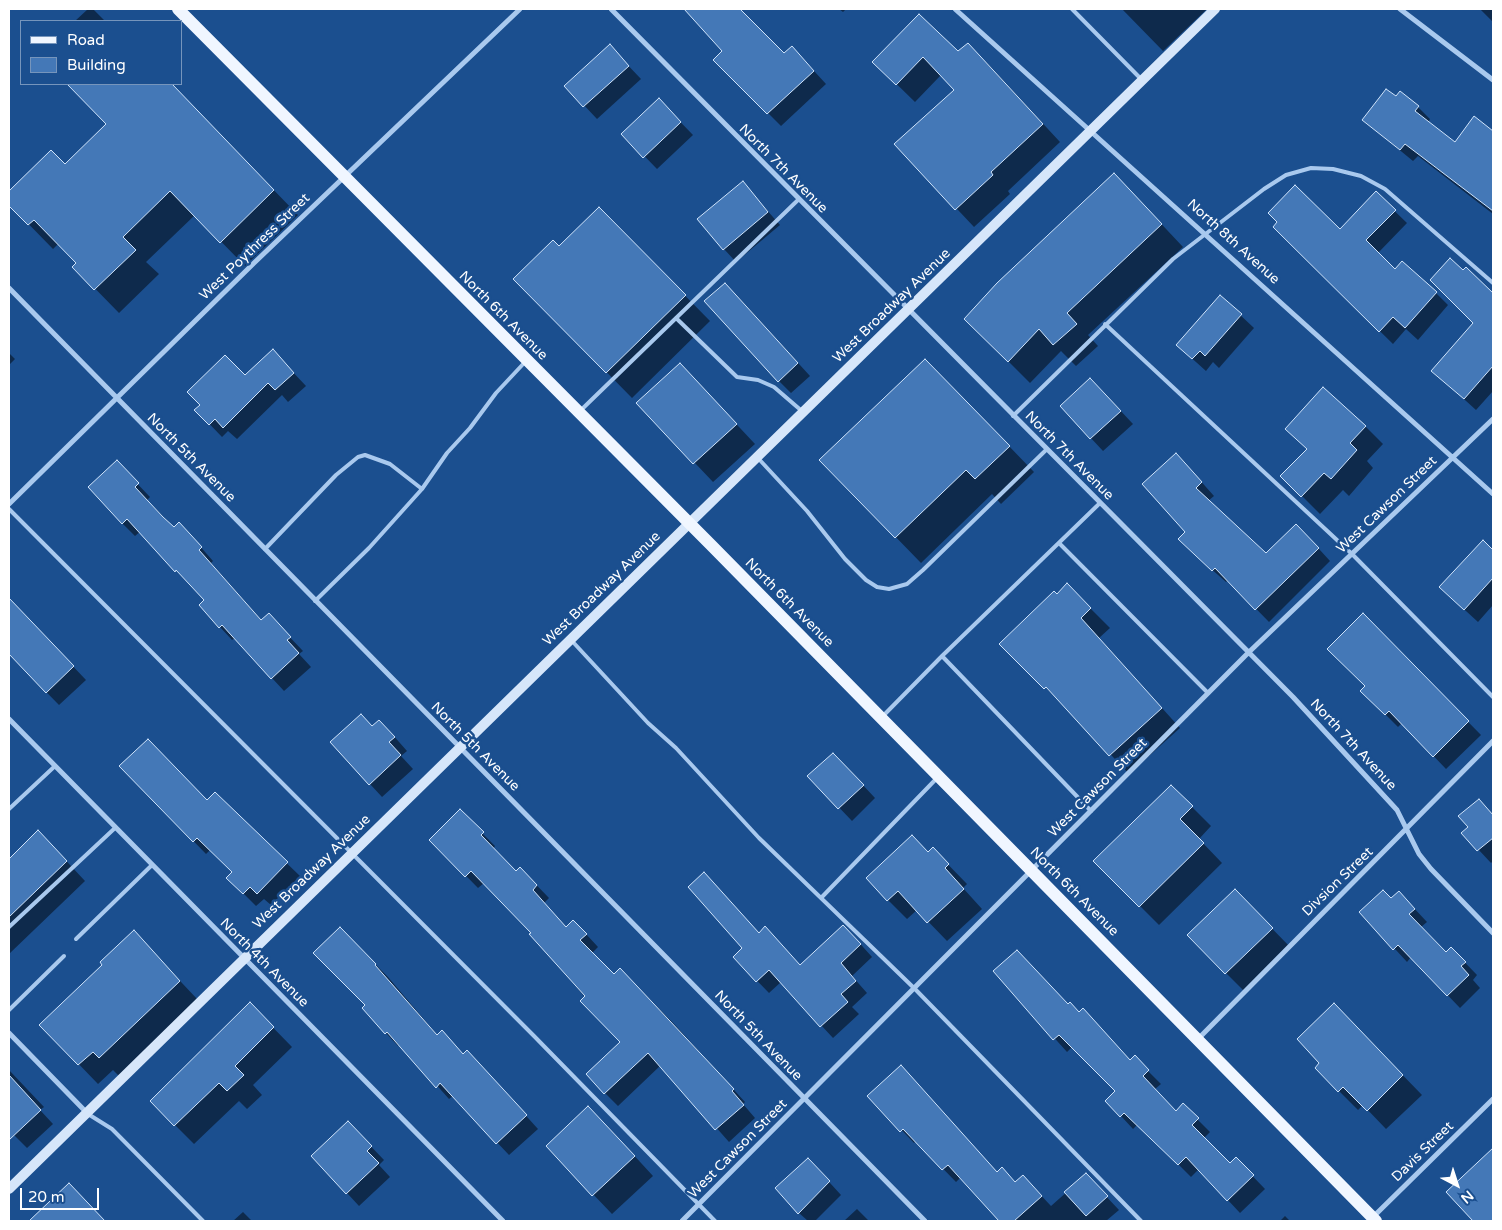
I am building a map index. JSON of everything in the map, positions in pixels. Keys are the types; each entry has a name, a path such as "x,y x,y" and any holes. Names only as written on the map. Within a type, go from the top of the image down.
{"main road":[{"name":"North 6th Avenue","path":"178,9 939,776 1373,1220"},
{"name":"West Broadway Avenue","path":"9,1189 1215,9"}],"street":[{"name":"West Poythress Street","path":"9,504 344,177 520,9"},
{"name":"North 7th Avenue","path":"610,9 1293,697 1397,810 1419,854 1430,869 1493,933"},
{"name":"North 8th Avenue","path":"956,9 1493,494"},
{"path":"1400,9 1493,80"},
{"name":"North 5th Avenue","path":"9,288 925,1221"},
{"name":"West Cawson Street","path":"682,1221 915,990 1248,653 1493,419"},
{"name":"North 4th Avenue","path":"9,720 503,1221"},
{"name":"Divsion Street","path":"1198,1039 1408,829 1493,741"},
{"path":"9,1032 87,1112"},
{"name":"Davis Street","path":"1373,1220 1493,1099"}],"lane":[{"path":"1072,9 1142,81"},
{"path":"1013,416 1173,259 1264,189 1286,175 1311,168 1333,169 1360,176 1385,189 1493,283"},
{"path":"578,412 798,200"},
{"path":"676,318 737,377 758,380 774,387 803,412"},
{"path":"1105,324 1352,554 1493,697"},
{"path":"316,601 369,548 422,489 447,452 470,428 496,393 526,360"},
{"path":"757,457 807,511 845,559 866,580 877,587 889,589 907,584 923,570 1046,450"},
{"path":"265,549 336,475 358,457 365,455 390,464 422,489"},
{"path":"881,718 942,656 1100,503"},
{"path":"9,509 715,1221"},
{"path":"1059,543 1208,693"},
{"path":"570,639 648,724 676,748 759,838 915,990 1140,1221"},
{"path":"942,656 1091,811"},
{"path":"9,809 55,766"},
{"path":"821,898 939,776"},
{"path":"9,927 115,828"},
{"path":"76,939 152,865"},
{"path":"9,1010 64,956"},
{"path":"87,1112 112,1129 203,1221"}],"building":[{"path":"684,9 740,9 784,53 792,46 814,71 767,114 713,60 722,51"},
{"path":"919,14 958,51 968,43 1043,124 991,172 993,175 955,210 894,144 954,90 923,57 896,85 872,62"},
{"path":"610,44 629,66 583,107 564,86"},
{"path":"68,85 173,85 274,190 220,243 170,191 123,237 136,250 94,290 72,267 76,263 34,220 28,225 9,206 9,191 51,150 65,164 106,124"},
{"path":"1386,89 1396,96 1400,91 1419,106 1415,111 1455,142 1474,116 1493,131 1493,211 1405,144 1400,150 1362,120"},
{"path":"659,98 681,122 643,158 621,134"},
{"path":"1114,173 1162,224 1067,313 1077,324 1053,345 1039,329 1008,362 964,319 997,283"},
{"path":"743,181 768,212 723,250 697,219"},
{"path":"1295,185 1340,229 1376,191 1396,210 1366,240 1395,269 1402,261 1437,292 1405,328 1393,317 1379,332 1273,227 1277,222 1268,213"},
{"path":"599,207 686,295 606,373 513,279 553,240 559,246"},
{"path":"1450,258 1463,270 1466,267 1493,293 1493,366 1464,399 1431,371 1473,323 1430,280"},
{"path":"725,283 798,363 778,382 704,301"},
{"path":"1220,295 1242,314 1205,356 1200,351 1192,359 1176,345"},
{"path":"273,349 294,373 275,390 268,383 223,428 215,419 209,425 194,410 200,405 187,392 225,355 245,375"},
{"path":"925,359 1010,446 975,479 966,470 895,538 819,460"},
{"path":"680,363 737,424 693,464 636,403"},
{"path":"1090,378 1121,411 1090,439 1060,406"},
{"path":"1323,387 1366,426 1350,443 1357,450 1331,479 1324,473 1301,497 1280,476 1307,449 1285,429"},
{"path":"1176,453 1202,482 1196,488 1266,553 1296,524 1319,548 1255,610 1215,568 1212,571 1178,539 1185,532 1142,484"},
{"path":"117,460 139,483 135,487 163,517 174,527 179,522 202,547 199,550 261,620 269,613 291,637 287,640 299,653 271,679 222,625 219,628 199,605 204,600 176,570 175,572 127,519 122,524 88,487"},
{"path":"1483,540 1493,550 1493,578 1464,610 1439,587"},
{"path":"1067,583 1091,608 1081,618 1162,708 1109,756 1046,687 1044,689 999,644 1054,591 1057,594"},
{"path":"9,598 74,666 46,693 9,654"},
{"path":"1363,613 1469,721 1433,757 1389,711 1385,715 1360,691 1365,686 1327,649"},
{"path":"361,714 372,726 379,720 395,737 389,742 401,755 369,785 330,742"},
{"path":"148,739 207,800 215,792 288,862 257,894 250,887 243,894 226,878 232,872 197,838 193,842 119,766"},
{"path":"833,753 864,785 838,809 807,776"},
{"path":"1171,785 1193,806 1180,819 1204,843 1139,907 1093,861"},
{"path":"1479,799 1493,815 1493,838 1477,851 1461,833 1468,827 1458,816"},
{"path":"460,809 484,832 481,835 516,871 520,867 537,885 533,890 566,927 573,920 587,934 580,940 614,974 620,968 734,1089 732,1091 744,1105 715,1130 648,1053 604,1094 586,1074 620,1042 580,1001 585,996 529,934 531,933 471,871 465,877 429,840"},
{"path":"38,830 67,861 9,917 9,859"},
{"path":"912,835 928,852 933,847 949,864 945,868 964,889 927,923 898,891 887,901 866,878"},
{"path":"704,872 759,933 765,926 800,965 843,925 861,944 841,963 856,981 841,994 848,1002 820,1027 769,970 756,982 733,957 742,948 688,887"},
{"path":"1235,889 1273,928 1225,974 1187,935"},
{"path":"1383,890 1391,898 1399,891 1415,909 1409,914 1446,952 1451,947 1466,962 1461,966 1469,975 1447,996 1398,945 1393,950 1359,912"},
{"path":"340,927 376,964 437,1035 442,1030 463,1054 467,1050 527,1115 496,1144 440,1083 436,1088 387,1032 385,1034 362,1008 365,1005 313,953"},
{"path":"134,930 180,981 99,1058 93,1052 78,1065 39,1025 102,965 100,962"},
{"path":"1017,950 1068,1004 1070,1002 1079,1012 1083,1008 1130,1060 1135,1055 1149,1070 1143,1076 1176,1111 1183,1103 1199,1118 1192,1125 1230,1163 1236,1157 1254,1175 1227,1201 1186,1157 1178,1165 1124,1113 1120,1117 1105,1101 1115,1091 1059,1035 1053,1040 993,971"},
{"path":"250,1002 274,1027 235,1066 244,1075 227,1091 219,1083 174,1126 150,1101"},
{"path":"1334,1003 1403,1075 1367,1111 1343,1087 1338,1092 1315,1068 1319,1063 1297,1039"},
{"path":"901,1065 997,1172 1002,1167 1015,1182 1023,1175 1042,1196 1014,1221 999,1221 948,1165 942,1170 903,1129 900,1132 867,1096"},
{"path":"9,1075 41,1110 9,1140"},
{"path":"588,1106 635,1156 592,1196 546,1146"},
{"path":"348,1121 372,1146 367,1151 379,1163 346,1194 311,1156"},
{"path":"1493,1148 1493,1221 1473,1221 1446,1192"},
{"path":"808,1158 830,1181 798,1214 775,1188"},
{"path":"1086,1173 1108,1196 1086,1216 1064,1192"},
{"path":"69,1183 105,1221 29,1221"}]}
